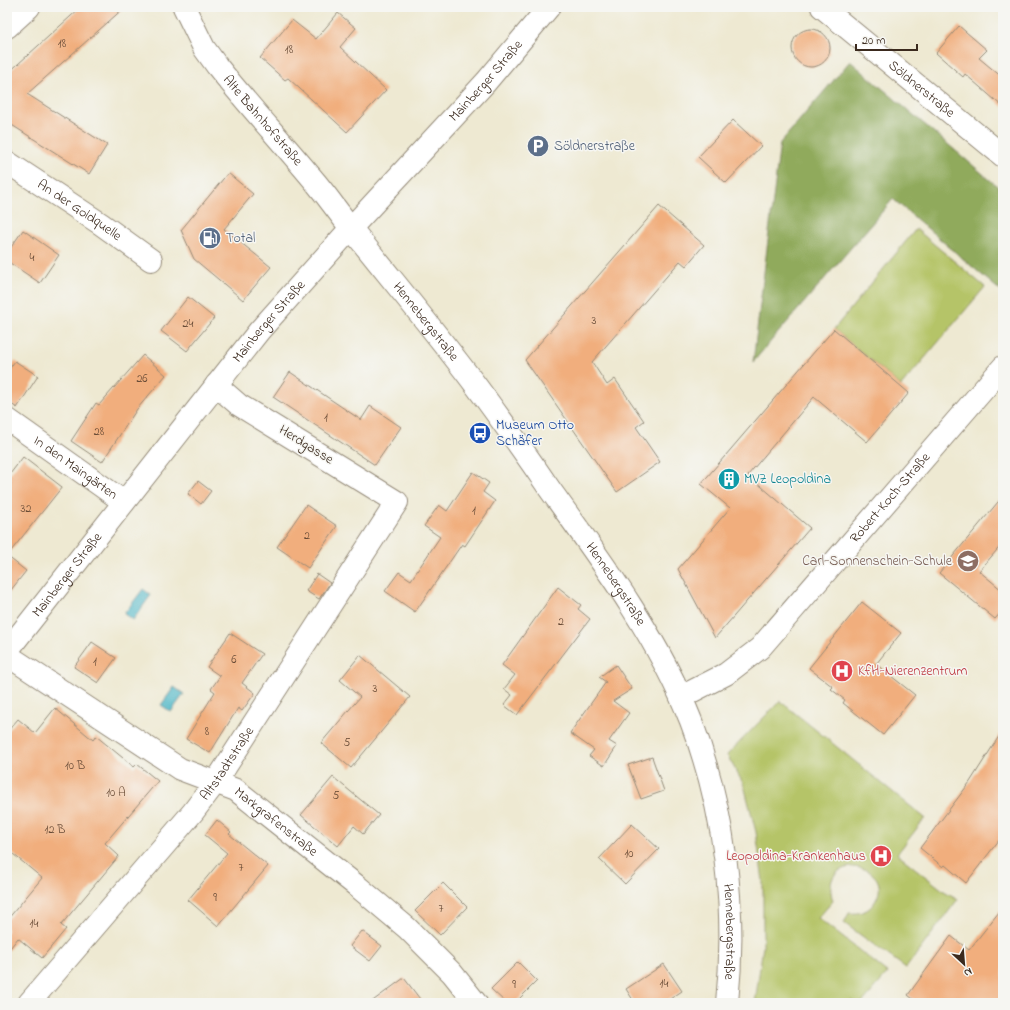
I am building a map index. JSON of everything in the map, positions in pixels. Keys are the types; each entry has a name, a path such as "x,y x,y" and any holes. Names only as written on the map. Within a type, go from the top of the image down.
{"street":[{"path":"7,27 28,7"},
{"name":"Alte Bahnhofstraße","path":"184,7 204,48 217,66 318,185 351,228"},
{"name":"Mainberger Straße","path":"7,651 259,331 351,228 486,82 550,7"},
{"name":"Söldnerstraße","path":"822,7 1003,156"},
{"name":"An der Goldquelle","path":"7,162 151,260"},
{"name":"Hennebergstraße","path":"351,228 470,377 595,551 643,624 681,697 707,770 724,846 730,920 730,960 727,1003"},
{"name":"Robert-Koch-Straße","path":"681,697 726,674 760,648 1003,367"},
{"name":"Herdgasse","path":"216,385 240,405 397,502"},
{"name":"In den Maingärten","path":"7,419 124,502"},
{"name":"Altstadtstraße","path":"29,1003 193,812 216,783 397,502"},
{"name":"Markgrafenstraße","path":"7,655 180,769 236,790 407,928 452,973 476,1003"}],"green space":[{"path":"850,61 1003,191 1003,293 893,199 753,362 780,143"},
{"path":"916,229 985,287 901,386 834,329"},
{"name":"Leopoldina-Krankenhaus","path":"780,701 925,818 897,854 944,891 958,899 906,968 844,923 849,913 863,912 872,906 879,890 877,879 868,871 857,868 846,868 836,873 831,884 833,901 818,918 888,973 862,1003 855,1003 852,1000 849,1003 755,1003 763,946 763,881 756,832 744,785 727,755"}],"water":[{"path":"143,589 151,595 133,620 124,614"},
{"path":"174,687 184,694 171,712 161,705"}],"building":[{"path":"81,7 125,7 27,94 107,145 89,174 7,122 7,74"},
{"path":"338,13 356,28 340,47 386,90 347,132 288,78 285,80 260,58 292,20 316,39"},
{"path":"959,26 987,50 979,58 1003,78 1003,107 965,74 963,77 936,53"},
{"path":"811,29 824,35 830,48 824,61 811,67 798,61 792,48 798,35"},
{"path":"733,120 761,146 726,183 698,157"},
{"name":"Total","path":"228,173 253,194 224,229 271,267 243,300 194,259 181,230"},
{"path":"659,206 704,245 686,266 680,261 592,362 607,385 615,379 644,421 636,427 660,462 617,492 525,360"},
{"path":"23,230 59,255 40,283 7,261 7,253"},
{"path":"188,297 214,318 187,351 161,331"},
{"name":"MVZ Leopoldina","path":"834,329 909,393 867,442 814,397 748,475 810,528 715,638 678,569 730,508 701,484"},
{"path":"143,355 166,375 137,409 102,462 71,441 96,403 99,405"},
{"path":"15,361 38,376 17,408 7,401 7,372"},
{"path":"290,372 361,420 370,406 401,427 375,465 273,397"},
{"path":"23,457 62,487 7,556 7,478"},
{"path":"473,472 489,483 483,492 495,501 465,546 462,544 415,612 385,591 399,572 411,580 440,537 424,526 439,505 447,511"},
{"path":"198,481 211,491 201,504 188,494"},
{"name":"Carl-Sonnenschein-Schule","path":"1003,496 1003,543 979,571 1003,591 1003,610 995,619 939,573"},
{"path":"306,505 337,526 308,568 277,547"},
{"path":"7,556 26,571 7,595"},
{"path":"317,574 330,583 319,599 306,591"},
{"path":"558,587 581,605 578,609 590,619 517,715 504,705 512,695 504,689 515,675 502,665"},
{"name":"KfH-Nierenzentrum","path":"862,602 901,633 876,664 915,695 883,735 843,703 845,700 831,689 833,687 809,668"},
{"path":"230,633 262,654 242,683 255,693 242,711 238,708 210,753 186,739 215,692 211,689 220,676 207,667"},
{"path":"92,642 116,658 98,683 74,667"},
{"path":"360,655 410,697 351,768 321,743 360,697 340,680"},
{"path":"616,665 632,689 613,701 629,713 609,741 617,746 604,766 589,756 594,750 570,733 606,682 599,677"},
{"path":"55,708 93,740 96,736 134,767 137,764 158,781 105,843 119,856 61,925 66,929 42,958 18,938 7,952 7,920 42,878 7,849 7,732 18,719 35,733"},
{"path":"1003,730 1003,835 966,883 945,865 943,867 920,848 970,782"},
{"path":"652,757 664,791 641,799 628,765"},
{"path":"333,777 379,815 363,834 354,826 338,846 301,815"},
{"path":"217,820 231,832 229,834 268,866 218,926 188,900 227,853 205,835"},
{"path":"632,824 659,849 625,884 599,859"},
{"path":"443,883 467,907 440,935 415,911"},
{"path":"1003,907 1003,1003 918,1003 908,995 951,936 969,950"},
{"path":"362,931 382,946 370,961 350,946"},
{"path":"518,962 537,981 515,1003 506,1003 491,989"},
{"path":"664,964 682,991 664,1003 635,1003 626,989"},
{"path":"404,978 423,1003 370,1003"}],"place":[{"name":"Söldnerstraße","path":"538,146"},
{"name":"Total","path":"210,238"},
{"name":"Museum Otto Schäfer","path":"480,433"},
{"name":"MVZ Leopoldina","path":"729,479"},
{"name":"Carl-Sonnenschein-Schule","path":"968,561"},
{"name":"KfH-Nierenzentrum","path":"842,671"},
{"name":"Leopoldina-Krankenhaus","path":"881,856"}]}
